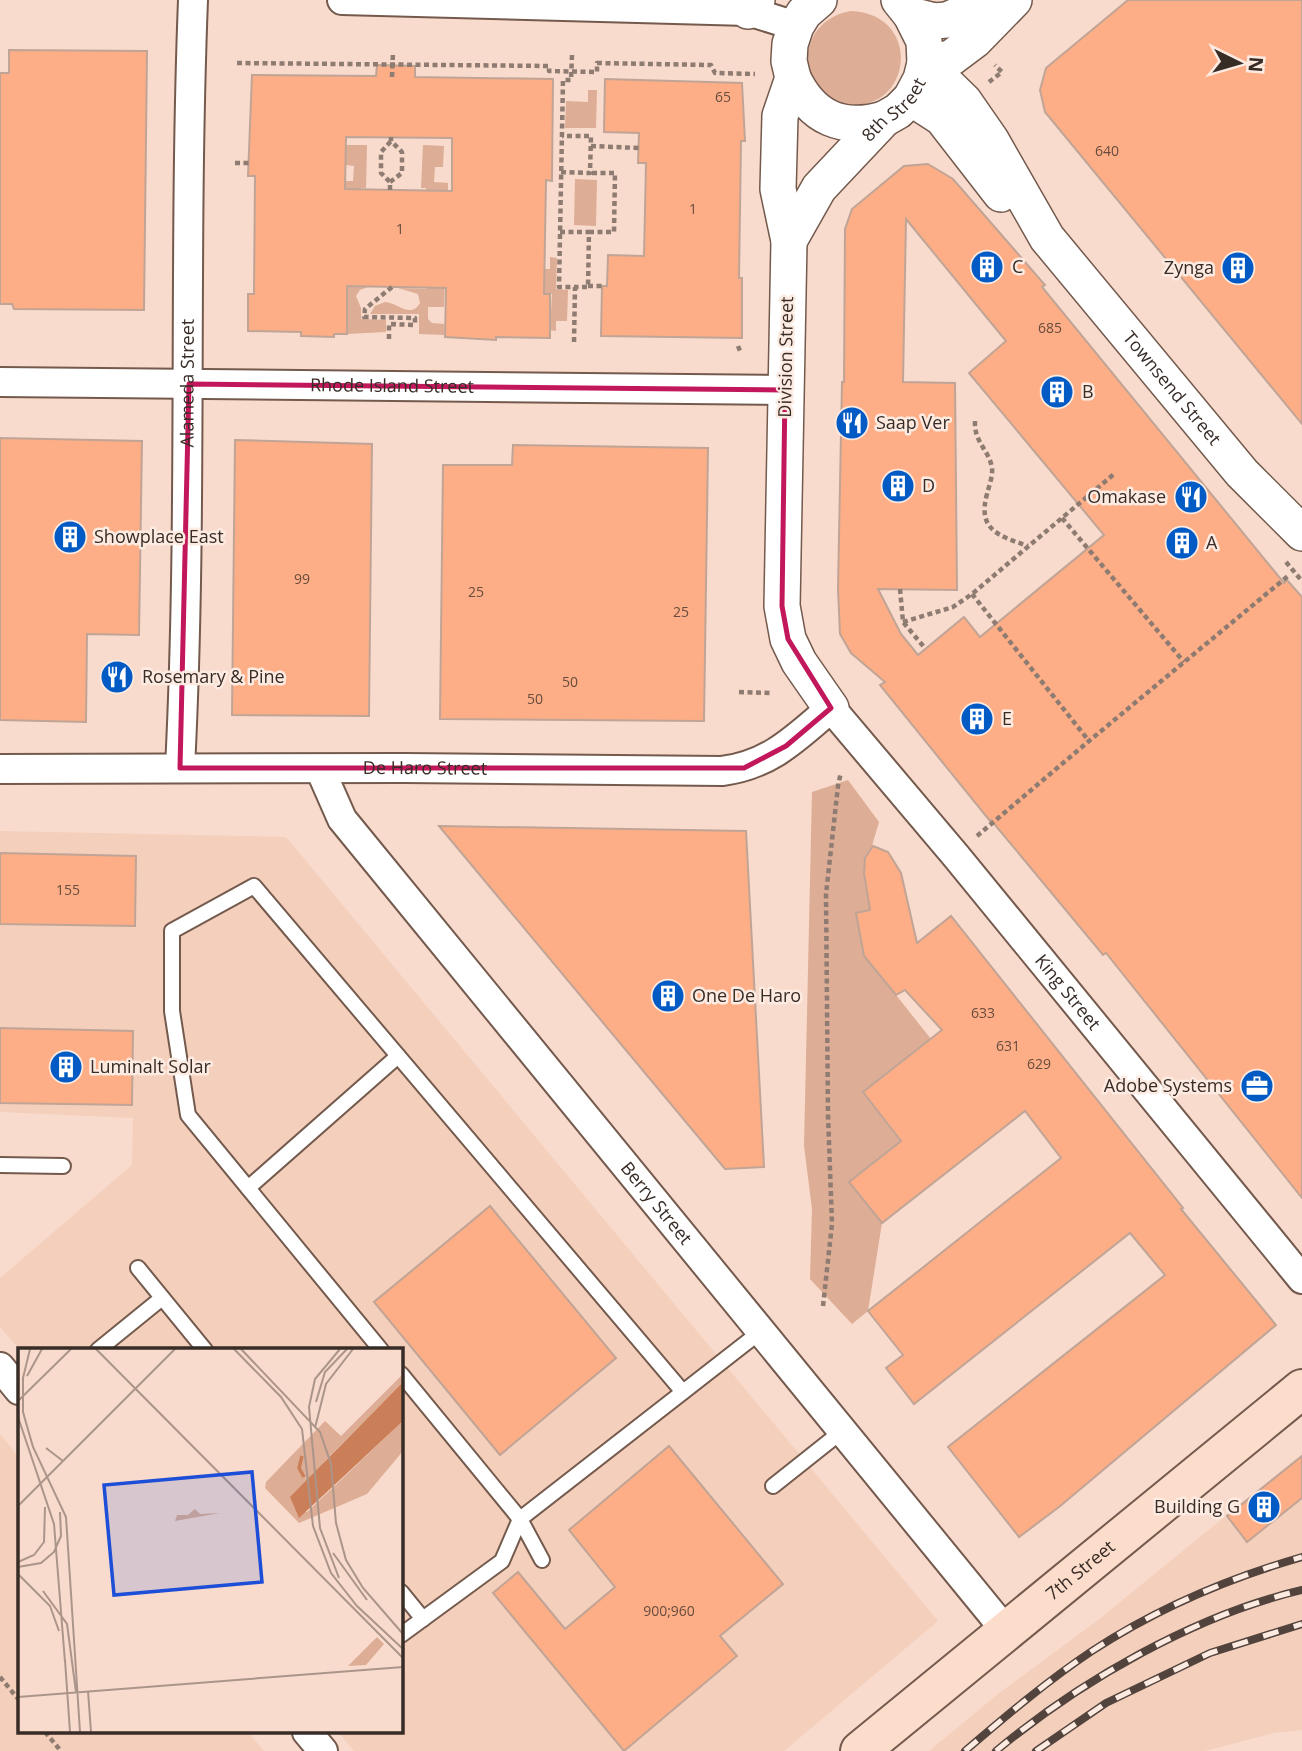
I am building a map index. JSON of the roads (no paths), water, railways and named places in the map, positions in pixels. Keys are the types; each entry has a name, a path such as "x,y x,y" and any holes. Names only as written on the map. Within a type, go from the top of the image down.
{"main road":[{"name":"7th Street","path":"860,1751 1302,1389"}],"street":[{"name":"Alameda Street","path":"180,768 189,384 189,161 193,0"},
{"path":"342,0 753,6 789,13 804,13 819,0"},
{"path":"902,5 934,21 947,20 993,0"},
{"name":"8th Street","path":"789,242 819,188 897,108 921,79 925,63 951,58 975,40 1014,0"},
{"path":"902,5 924,41 925,63"},
{"name":"Division Street","path":"789,13 789,61 793,78 780,116 778,189 789,242 782,606 788,639 799,662 831,708"},
{"path":"964,101 963,75 975,40"},
{"name":"Townsend Street","path":"925,63 964,101 991,141 1047,238 1242,473 1302,533"},
{"path":"793,78 809,105 836,121 860,124 897,108"},
{"name":"Townsend Street","path":"897,108 942,118 1023,223 1047,238"},
{"name":"Rhode Island Street","path":"0,383 785,390"},
{"name":"De Haro Street","path":"0,769 733,769 763,761 786,746 831,708"},
{"name":"King Street","path":"831,708 956,856 1302,1279"},
{"name":"Berry Street","path":"320,769 342,819 1006,1632"},
{"path":"309,1734 323,1751"}],"lane":[{"path":"379,1348 188,1115 172,1012 172,931 254,886 683,1392"},
{"path":"248,1188 398,1056"},
{"path":"0,1165 63,1166"},
{"path":"138,1268 203,1348"},
{"path":"100,1348 162,1298"},
{"path":"402,1634 502,1560 520,1519 760,1332"},
{"path":"402,1375 520,1519 542,1560"},
{"path":"773,1486 841,1432"},
{"path":"402,1593 423,1619"}],"railway":[{"path":"965,1751 1075,1662 1116,1636 1194,1596 1302,1557"},
{"path":"996,1751 1064,1700 1140,1654 1221,1616 1302,1590"},
{"path":"1036,1751 1106,1703 1210,1653 1302,1624"}],"place":[{"name":"C","path":"987,267"},
{"name":"Zynga","path":"1238,268"},
{"name":"B","path":"1057,392"},
{"name":"Saap Ver","path":"852,423"},
{"name":"D","path":"898,486"},
{"name":"Omakase","path":"1191,497"},
{"name":"Showplace East","path":"70,537"},
{"name":"A","path":"1182,543"},
{"name":"Rosemary & Pine","path":"117,677"},
{"name":"E","path":"977,719"},
{"name":"One De Haro","path":"668,996"},
{"name":"Luminalt Solar","path":"66,1067"},
{"name":"Adobe Systems","path":"1257,1086"},
{"name":"Building G","path":"1264,1507"}]}
